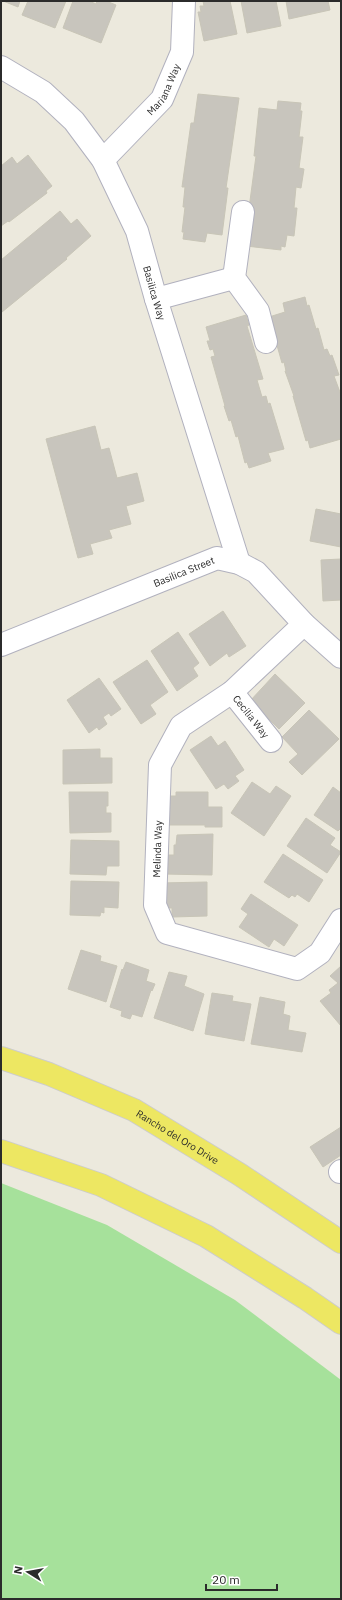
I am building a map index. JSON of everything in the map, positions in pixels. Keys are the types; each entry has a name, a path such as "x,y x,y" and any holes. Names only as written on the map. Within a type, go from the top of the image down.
{"main road":[{"name":"Rancho del Oro Drive","path":"1,1058 49,1074 134,1110 239,1174 341,1242"},
{"path":"1,1151 17,1155 101,1185 206,1236 305,1298 341,1323"}],"street":[{"name":"Mariana Way","path":"103,160 162,99 182,52 184,1"},
{"name":"Basilica Way","path":"1,67 44,92 74,121 103,160 137,230 156,299 239,563"},
{"path":"243,212 234,278 258,311 266,342"},
{"path":"156,299 234,278"},
{"name":"Basilica Street","path":"1,645 217,558 239,563 256,572 304,624 341,657"},
{"name":"Melinda Way","path":"304,624 232,692 181,726 160,765 155,905 166,933 297,969 320,953 341,920"},
{"name":"Cecilia Way","path":"232,692 271,741"}],"green space":[{"path":"1,1183 107,1225 235,1300 341,1380 341,1599 1,1599"}],"building":[{"path":"3,1 20,1 18,7"},
{"path":"28,1 66,1 55,28 22,15"},
{"path":"73,1 89,1 96,4 97,1 106,1 116,5 101,43 63,28"},
{"path":"203,1 230,1 237,34 204,41 198,12 201,12 200,6 204,6"},
{"path":"241,1 276,1 281,26 247,33"},
{"path":"286,1 328,1 330,10 289,19"},
{"path":"198,94 239,98 226,188 228,188 222,235 207,233 205,242 183,239 184,232 182,232 185,207 183,207 185,187 182,187 191,123 194,123"},
{"path":"278,101 301,103 300,111 302,111 299,137 303,137 299,168 304,169 301,188 296,187 294,208 297,208 294,236 287,235 285,247 281,246 281,250 246,246 245,238 256,156 254,156 259,108 277,110"},
{"path":"28,155 52,186 46,191 47,193 9,222 8,221 1,226 1,166 12,157 17,164"},
{"path":"60,211 71,224 77,219 91,236 66,258 67,259 2,312 1,260"},
{"path":"305,297 316,329 318,328 324,350 327,349 330,356 332,355 339,375 334,376 341,395 341,439 310,448 308,440 306,441 294,396 285,371 284,362 282,363 269,317 285,312 283,303"},
{"path":"246,315 249,325 247,326 263,379 257,380 262,397 266,396 268,404 270,403 284,449 268,453 271,461 249,468 247,462 245,463 238,436 236,437 231,420 229,421 224,406 211,357 215,356 213,349 210,350 207,341 210,341 206,327"},
{"path":"95,426 101,450 109,448 117,478 137,473 144,501 126,506 131,524 109,530 112,538 90,544 93,554 78,558 46,439"},
{"path":"316,509 341,514 341,547 310,541"},
{"path":"341,559 341,600 323,601 321,560"},
{"path":"223,611 246,646 229,657 227,653 210,666 189,634"},
{"path":"178,632 199,663 193,668 198,676 177,691 151,651"},
{"path":"147,660 168,692 150,705 156,714 141,724 113,682"},
{"path":"275,674 305,703 279,729 266,716 262,720 250,701"},
{"path":"99,678 121,709 111,716 109,713 103,717 107,724 99,730 97,727 89,733 67,700"},
{"path":"309,710 339,739 302,775 289,762 298,754 282,737"},
{"path":"211,736 218,746 225,741 244,770 235,776 239,781 228,789 224,784 216,789 190,750"},
{"path":"100,749 100,758 112,758 112,783 63,784 63,750"},
{"path":"252,782 270,794 276,786 291,796 264,836 231,813"},
{"path":"333,787 341,793 341,828 338,831 314,815"},
{"path":"69,792 108,792 108,806 106,806 106,813 111,813 111,832 70,833"},
{"path":"176,792 208,792 208,807 222,807 222,827 205,827 205,825 159,825 158,800 170,800 170,796 176,796"},
{"path":"306,818 335,838 330,845 341,852 327,873 287,846"},
{"path":"213,834 212,875 164,874 164,855 174,855 174,845 176,845 177,835"},
{"path":"71,840 119,841 119,866 107,866 106,875 70,874"},
{"path":"283,854 323,880 309,902 297,894 295,897 292,895 289,898 264,882"},
{"path":"71,881 119,882 118,908 104,907 104,913 101,912 100,916 70,915"},
{"path":"207,882 207,916 172,917 172,908 161,908 160,883"},
{"path":"251,894 298,925 284,946 274,939 269,947 239,927 248,914 241,909"},
{"path":"81,950 101,956 100,961 117,966 106,1002 68,989"},
{"path":"126,962 149,970 146,981 155,984 152,991 151,990 142,1017 132,1014 130,1019 121,1016 122,1011 110,1007 122,969 123,970"},
{"path":"341,966 341,1026 320,1001 331,993 329,990 338,983 330,976"},
{"path":"169,972 187,976 184,986 204,994 193,1031 154,1018"},
{"path":"212,993 233,996 232,1001 251,1004 244,1041 205,1034"},
{"path":"260,997 285,1002 283,1014 290,1016 288,1030 306,1033 302,1052 251,1044"},
{"path":"341,1127 341,1155 323,1167 310,1147"}]}
